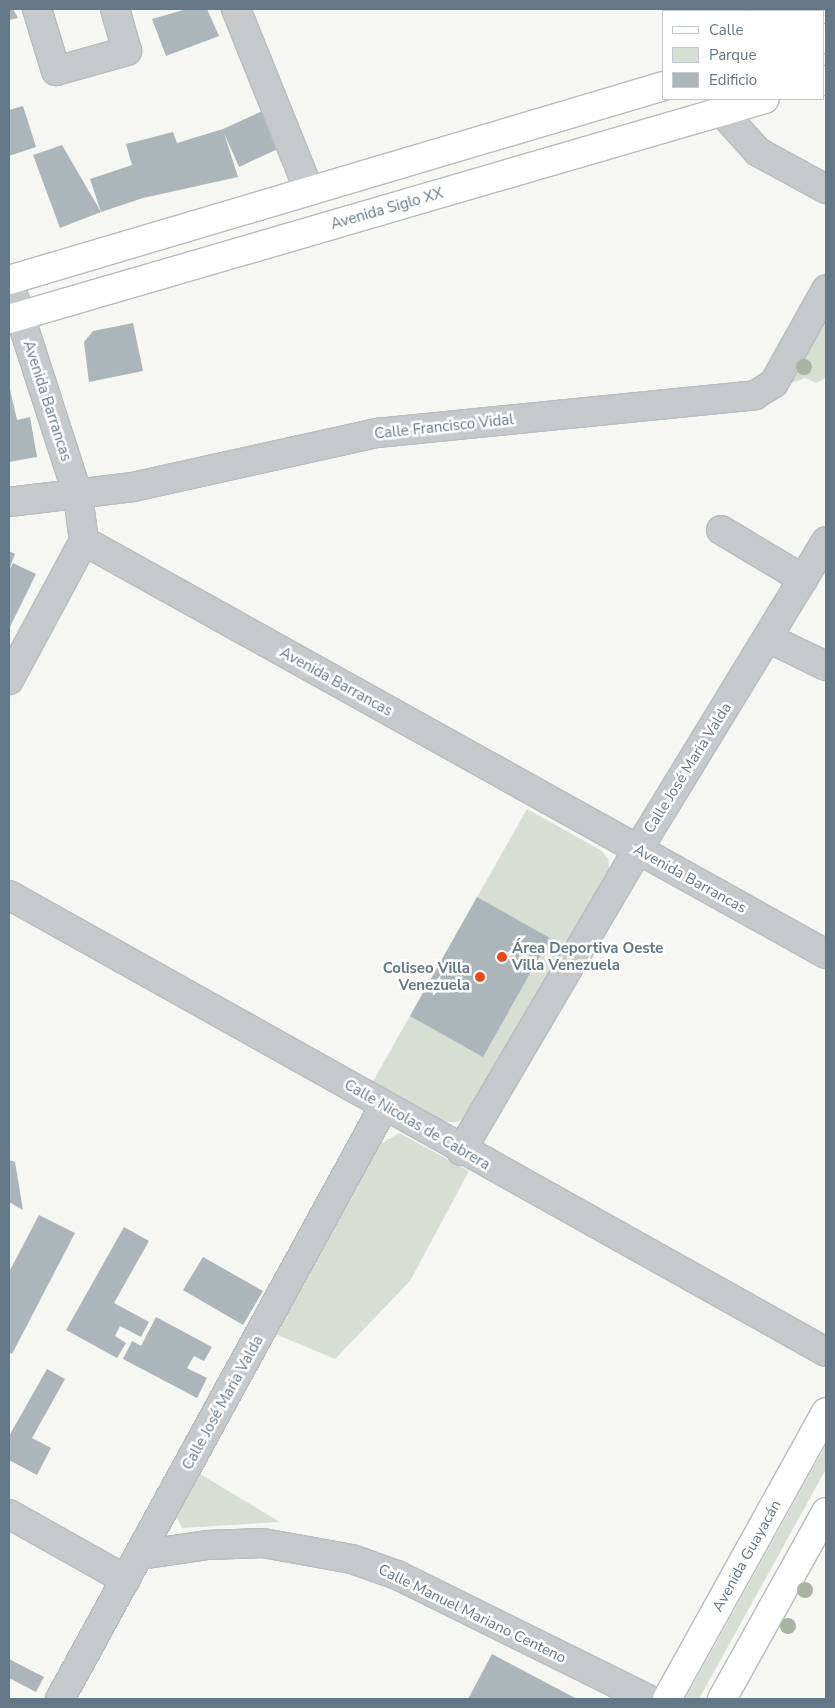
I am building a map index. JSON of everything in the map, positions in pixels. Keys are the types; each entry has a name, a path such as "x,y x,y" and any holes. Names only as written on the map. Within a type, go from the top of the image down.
{"main road":[{"path":"9,281 662,87"},
{"name":"Avenida Siglo XX","path":"14,317 721,105 758,100"},
{"name":"Avenida Guayacán","path":"668,1699 826,1412"},
{"path":"722,1699 826,1512"}],"street":[{"path":"37,9 56,71 127,51 115,9"},
{"path":"236,9 309,191"},
{"path":"721,105 758,152 826,189"},
{"name":"Avenida Barrancas","path":"9,281 14,317 78,496 84,541 826,954"},
{"name":"Calle Francisco Vidal","path":"9,502 78,496 377,433 755,396 774,383 826,290"},
{"path":"721,530 804,579"},
{"path":"9,680 84,541"},
{"name":"Calle José Maria Valda","path":"461,1151 637,850 826,541"},
{"path":"768,638 826,666"},
{"name":"Calle Nicolas de Cabrera","path":"9,895 461,1151 826,1352"},
{"name":"Calle José Maria Valda","path":"60,1699 140,1556 384,1106"},
{"path":"9,1514 126,1580"},
{"name":"Calle Manuel Mariano Centeno","path":"140,1556 208,1545 262,1543 352,1559 397,1575 648,1699"}],"green space":[{"path":"826,314 826,378 816,383 805,378 786,385"},
{"name":"Área Deportiva Oeste Villa Venezuela","path":"527,809 602,851 608,859 610,874 465,1117 457,1122 442,1122 372,1083"},
{"path":"399,1133 469,1171 410,1281 335,1359 273,1333 379,1145"},
{"path":"826,1445 826,1469 699,1699 685,1699"},
{"path":"200,1474 280,1522 182,1528 176,1515"}],"building":[{"path":"9,9 13,9 18,18 9,20"},
{"path":"187,9 207,9 219,36 166,56 152,19"},
{"path":"23,106 36,147 9,156 9,110"},
{"path":"271,107 282,147 239,167 224,133 238,177 143,198 101,212 90,179 132,165 126,144 173,132 177,143 223,129"},
{"path":"62,145 101,212 60,228 33,155"},
{"path":"133,323 143,371 89,382 84,342 93,331"},
{"path":"9,385 17,420 30,417 37,457 9,462"},
{"path":"9,551 15,554 9,570"},
{"path":"13,563 36,574 9,629 9,570"},
{"name":"Coliseo Villa Venezuela","path":"477,897 550,938 483,1057 410,1016"},
{"path":"9,1160 15,1162 23,1210 9,1202"},
{"path":"39,1215 75,1233 12,1354 9,1352 9,1272"},
{"path":"124,1227 149,1241 114,1303 149,1322 141,1337 120,1326 115,1336 126,1343 117,1358 66,1330"},
{"path":"203,1257 263,1291 243,1325 183,1290"},
{"path":"156,1317 212,1347 204,1361 194,1356 187,1368 207,1378 197,1398 123,1359 132,1341 141,1346"},
{"path":"47,1369 65,1379 32,1438 51,1448 37,1475 9,1460 9,1436"},
{"path":"492,1654 577,1699 468,1699"},
{"path":"9,1659 44,1677 36,1692 9,1678"}],"place":[{"name":"Área Deportiva Oeste Villa Venezuela","path":"502,957"},
{"name":"Coliseo Villa Venezuela","path":"480,977"}]}
